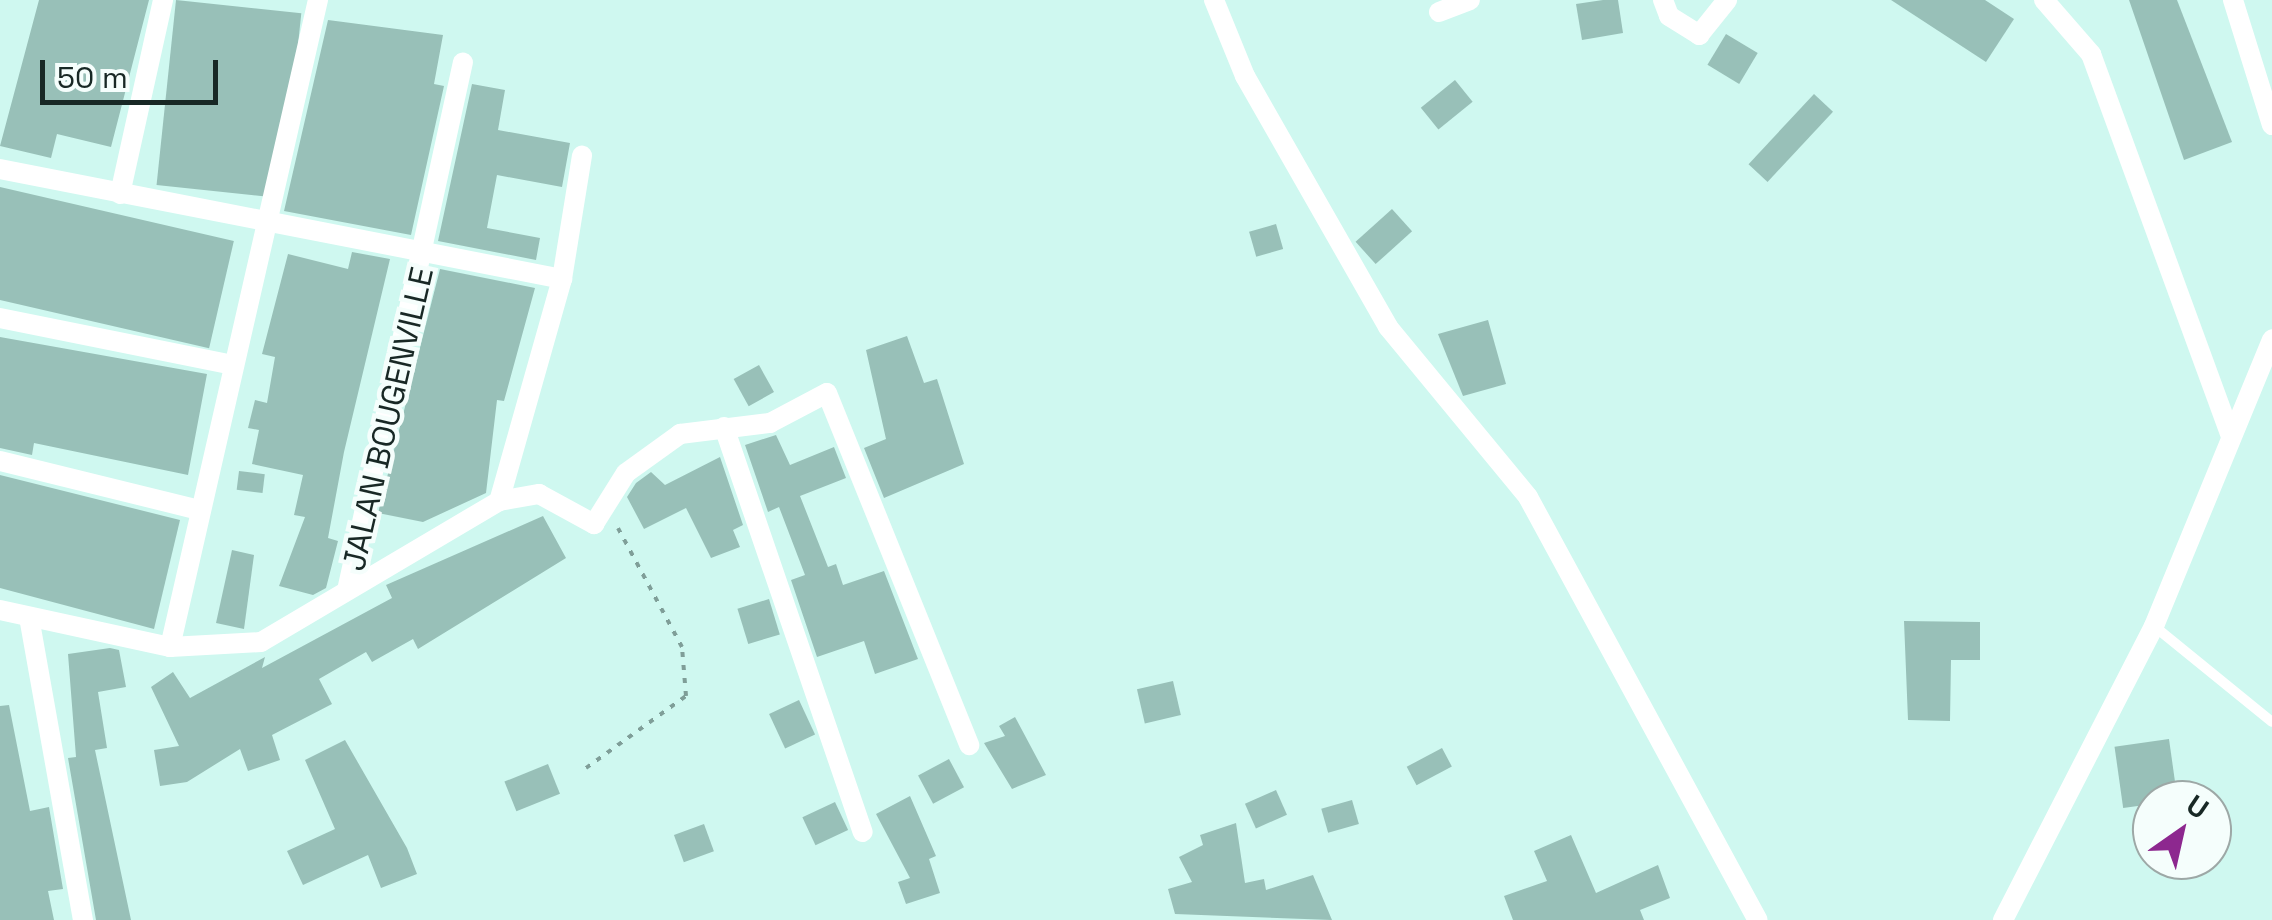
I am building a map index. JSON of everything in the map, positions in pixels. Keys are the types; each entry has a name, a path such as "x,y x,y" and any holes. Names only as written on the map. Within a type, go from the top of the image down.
{"street":[{"path":"120,194 163,0"},
{"path":"170,647 229,364 272,226 318,0"},
{"path":"1214,0 1245,76 1388,327 1528,497 1758,920"},
{"path":"1439,12 1470,0"},
{"path":"1662,0 1668,16 1699,34 1727,0"},
{"path":"2044,0 2091,54 2231,437"},
{"path":"2233,0 2272,125"},
{"name":"JALAN BOUGENVILLE","path":"348,586 428,252 463,62"},
{"path":"499,502 562,278 582,156"},
{"path":"0,169 272,226 562,278"},
{"path":"0,318 229,364"},
{"path":"2003,920 2154,626 2272,339"},
{"path":"0,610 170,647 261,642 348,586 499,502 539,494 588,525 604,514 648,456 696,427 770,423 836,396 968,745"},
{"path":"724,427 863,832"},
{"path":"0,460 196,509"},
{"path":"29,617 83,920"}],"lane":[{"path":"2154,626 2272,722"}],"path":[{"path":"586,768 658,724 688,686 682,647 645,567 604,514"}],"building":[{"path":"39,0 149,0 111,147 57,134 51,158 0,146"},
{"path":"176,0 301,13 282,198 157,185"},
{"path":"1618,0 1623,33 1582,40 1576,4"},
{"path":"1891,0 1985,0 2014,19 1986,62"},
{"path":"2129,0 2177,0 2232,142 2184,160"},
{"path":"328,20 443,35 434,84 444,86 411,235 284,211"},
{"path":"1726,34 1758,53 1739,84 1707,65"},
{"path":"1455,80 1473,102 1438,129 1421,108"},
{"path":"472,84 505,90 498,130 570,143 562,187 497,175 487,228 540,238 536,260 438,241"},
{"path":"1814,94 1833,112 1768,182 1749,164"},
{"path":"0,187 234,241 209,348 0,300"},
{"path":"1392,209 1412,231 1376,264 1356,242"},
{"path":"1276,224 1283,249 1256,257 1249,232"},
{"path":"352,252 390,259 344,452 328,538 338,541 326,588 313,595 279,586 305,517 294,515 303,475 252,464 259,430 248,428 255,400 267,403 275,357 262,354 288,254 348,269"},
{"path":"440,269 535,288 504,401 497,400 486,493 423,522 378,513"},
{"path":"1488,320 1506,384 1463,396 1438,334"},
{"path":"907,336 924,383 937,379 964,464 884,498 864,448 886,439 866,350"},
{"path":"0,337 207,374 188,475 34,443 32,455 0,448"},
{"path":"759,365 774,392 749,406 734,379"},
{"path":"776,435 790,465 834,447 846,478 800,496 828,567 836,564 843,585 884,571 918,659 875,674 864,641 817,657 791,580 805,575 779,507 768,512 745,445"},
{"path":"720,457 743,525 733,530 740,547 711,558 686,508 644,529 627,497 636,483 651,472 665,485"},
{"path":"239,471 265,474 262,493 237,490"},
{"path":"0,475 180,520 154,629 0,588"},
{"path":"543,516 566,558 418,649 413,639 372,662 366,652 319,679 332,704 272,735 280,760 248,771 240,749 187,782 160,786 154,750 179,746 151,687 173,672 190,698 265,657 262,668 392,598 386,585"},
{"path":"232,550 254,555 244,629 216,623"},
{"path":"769,599 780,634 748,644 737,609"},
{"path":"1904,621 1980,622 1980,660 1951,660 1950,721 1908,720"},
{"path":"119,650 126,687 98,692 107,748 95,750 131,920 96,920 68,758 76,757 68,654"},
{"path":"1173,681 1181,715 1145,723 1137,689"},
{"path":"799,700 815,734 785,748 769,714"},
{"path":"9,705 30,811 49,807 63,889 48,891 54,920 0,920 0,706"},
{"path":"1015,717 1046,775 1012,789 984,743 1005,736 999,726"},
{"path":"2169,739 2175,780 2132,780 2132,807 2123,808 2115,747"},
{"path":"345,740 407,848 417,874 381,888 368,855 303,885 287,851 335,829 305,760"},
{"path":"1442,748 1452,767 1417,785 1407,767"},
{"path":"949,759 964,787 933,804 918,775"},
{"path":"548,764 560,794 516,811 504,782"},
{"path":"1276,790 1287,815 1256,828 1245,804"},
{"path":"910,796 936,856 929,859 940,893 906,904 898,882 910,878 876,814"},
{"path":"1352,800 1359,824 1328,833 1321,809"},
{"path":"835,802 848,830 815,845 802,817"},
{"path":"1236,823 1245,883 1264,879 1266,890 1313,875 1332,920 1175,914 1168,889 1192,882 1179,857 1203,845 1200,835"},
{"path":"704,824 714,851 684,862 674,835"},
{"path":"1571,835 1596,893 1658,865 1670,898 1640,910 1644,920 1513,920 1504,896 1547,881 1534,851"}]}
